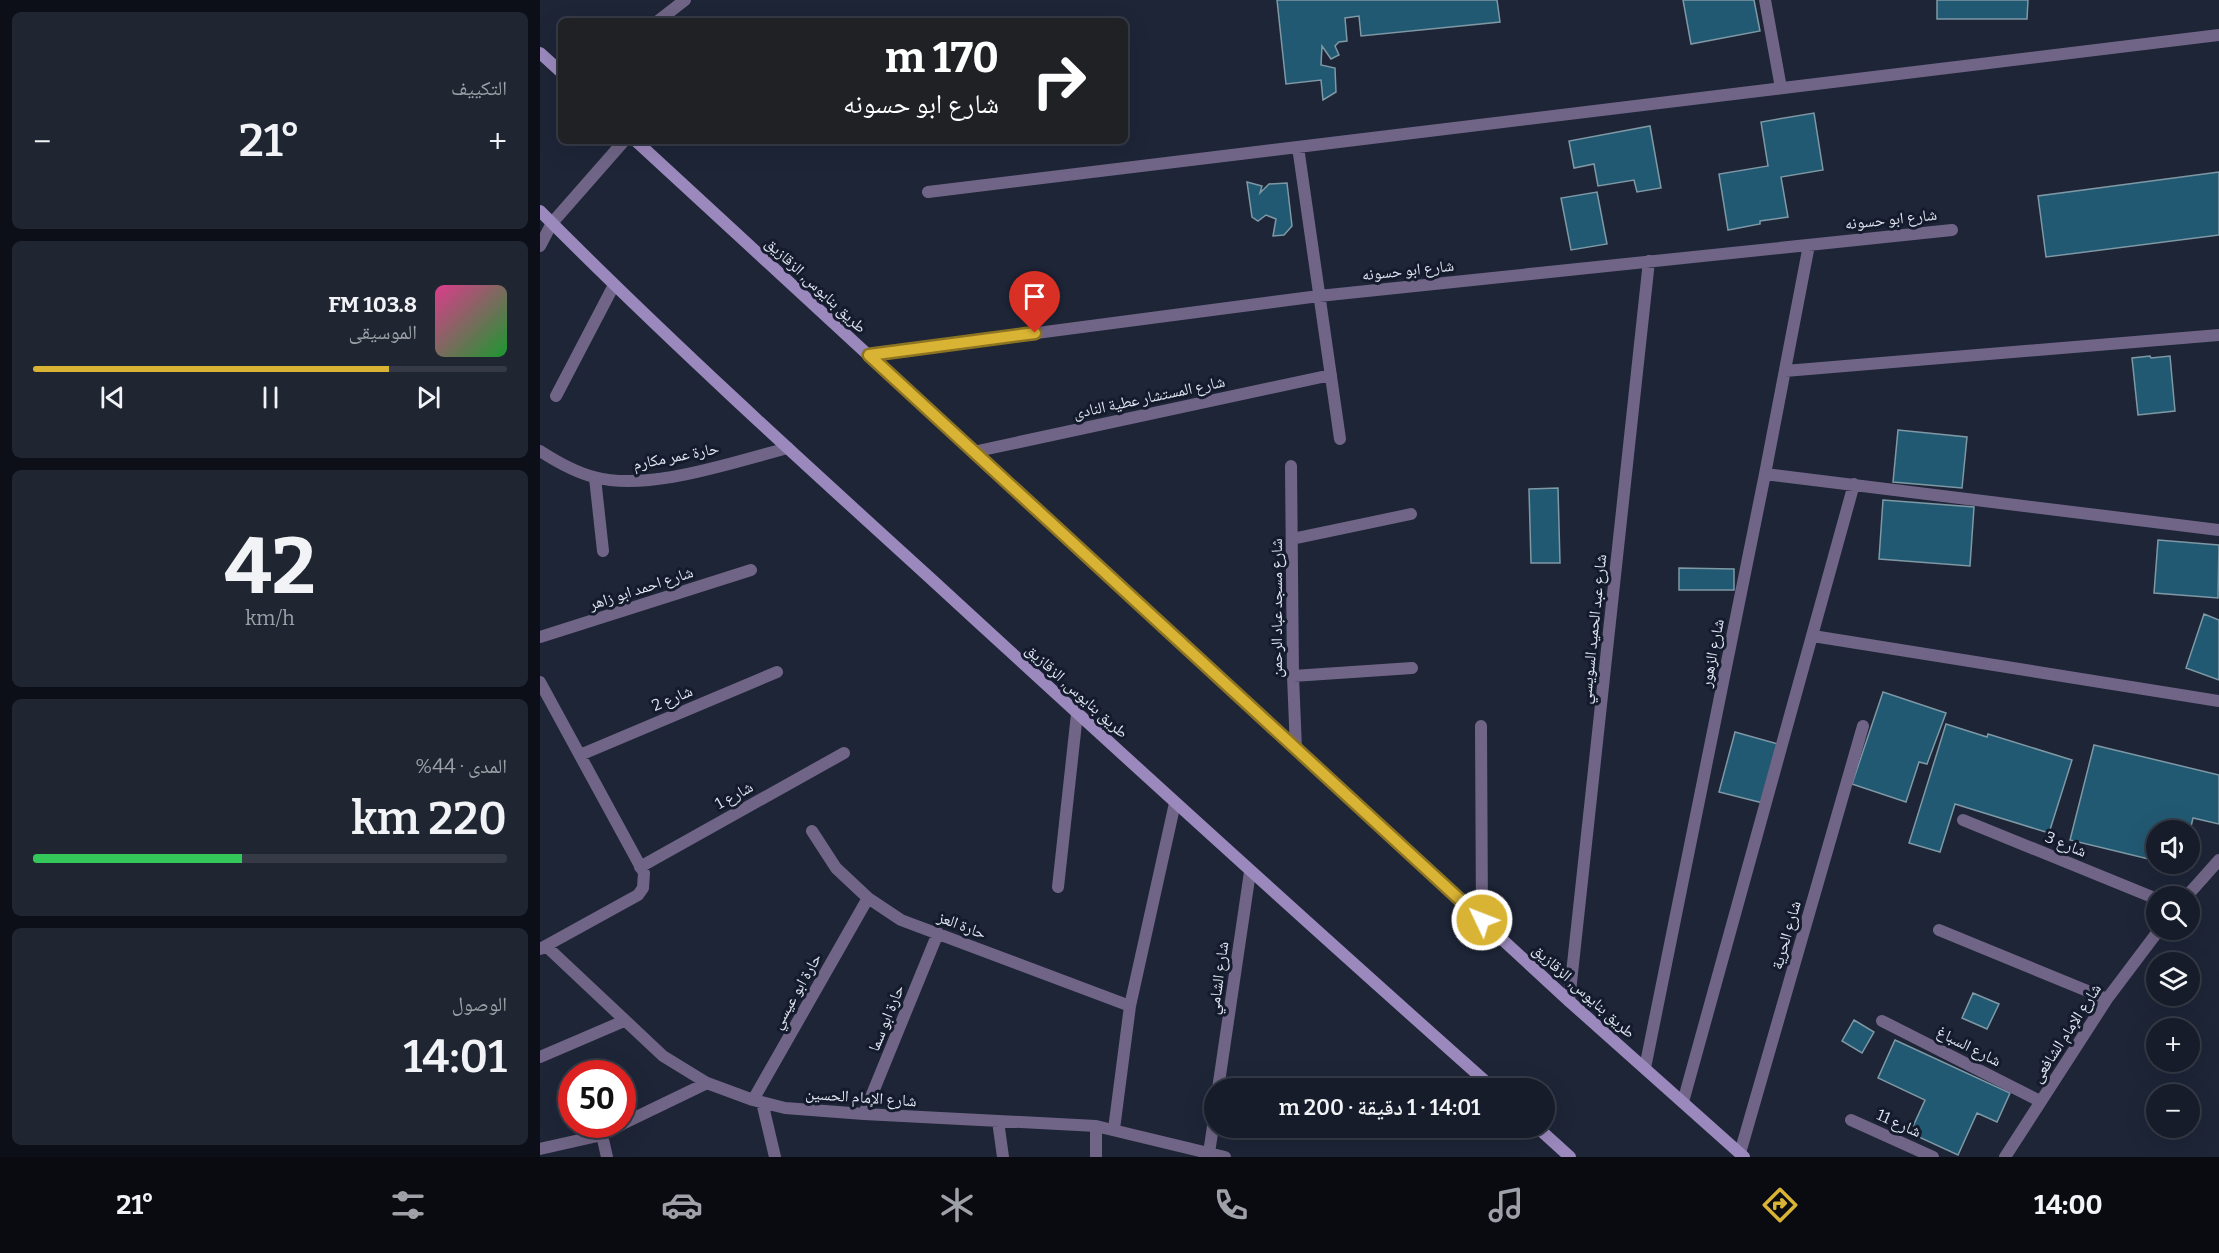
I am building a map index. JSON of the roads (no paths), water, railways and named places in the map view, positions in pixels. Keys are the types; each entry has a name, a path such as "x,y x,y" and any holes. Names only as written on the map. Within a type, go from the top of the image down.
{"main road":[{"path":"540,52 558,69"},
{"name":"طريق بنايوس, الزقازيق","path":"639,144 1569,1001 1742,1155"},
{"name":"طريق بنايوس, الزقازيق","path":"540,211 614,285 788,448 1250,872 1482,1078"},
{"path":"1549,1138 1570,1157"}],"street":[{"path":"662,18 685,0"},
{"path":"1765,0 1781,88"},
{"path":"927,192 2219,35"},
{"path":"540,246 552,223 621,144"},
{"path":"1298,147 1340,439"},
{"name":"شارع ابو حسونه","path":"869,355 1319,296 1952,230"},
{"name":"شارع الزهور","path":"1645,1068 1809,245"},
{"name":"شارع عبد الحميد السويسي","path":"1569,1001 1649,261"},
{"path":"556,396 614,285"},
{"path":"1785,371 2219,335"},
{"name":"شارع المستشار عطية النادى","path":"973,452 1331,375"},
{"name":"حارة عمر مكارم","path":"540,451 565,467 595,478 635,482 676,476 788,448"},
{"name":"شارع مسجد عباد الرحمن","path":"1292,466 1293,676 1296,749"},
{"path":"1765,474 2219,530"},
{"path":"595,478 603,551"},
{"path":"1683,1102 1854,484"},
{"path":"1292,539 1411,514"},
{"name":"شارع احمد ابو زاهر","path":"540,637 751,570"},
{"path":"1813,636 2219,701"},
{"path":"1293,676 1412,668"},
{"name":"شارع 2","path":"580,755 777,672"},
{"path":"540,682 645,880 638,895 543,948"},
{"path":"1058,887 1077,714"},
{"path":"1481,726 1482,920"},
{"name":"شارع الحرية","path":"1742,1155 1863,726"},
{"name":"شارع 1","path":"640,867 844,753"},
{"path":"1114,1129 1130,1006 1175,803"},
{"name":"شارع 3","path":"1963,820 2146,895"},
{"name":"حارة العز","path":"812,831 836,868 868,898 901,920 1130,1006"},
{"path":"2196,886 2219,860"},
{"name":"شارع الشامي","path":"1220,1078 1250,872"},
{"name":"حارة ابو عيسي","path":"757,1101 868,898"},
{"path":"1939,930 2107,999"},
{"name":"حارة ابو سما","path":"864,1114 938,933"},
{"name":"شارع الإمام الشافعى","path":"2005,1157 2107,999 2151,940"},
{"name":"شارع الإمام الحسين","path":"543,948 663,1056 707,1083 757,1101 785,1108 864,1114 1096,1126 1114,1129 1175,1151 1209,1153 1225,1157"},
{"path":"540,1058 624,1021"},
{"name":"شارع السباغ","path":"1882,1022 2040,1101"},
{"path":"636,1118 707,1083"},
{"path":"757,1101 775,1157"},
{"name":"شارع 11","path":"1851,1120 1933,1157"},
{"path":"998,1121 1004,1157"},
{"path":"1096,1126 1096,1157"},
{"path":"540,1149 585,1138"},
{"path":"603,1138 608,1157"},
{"path":"1209,1153 1211,1138"}]}
